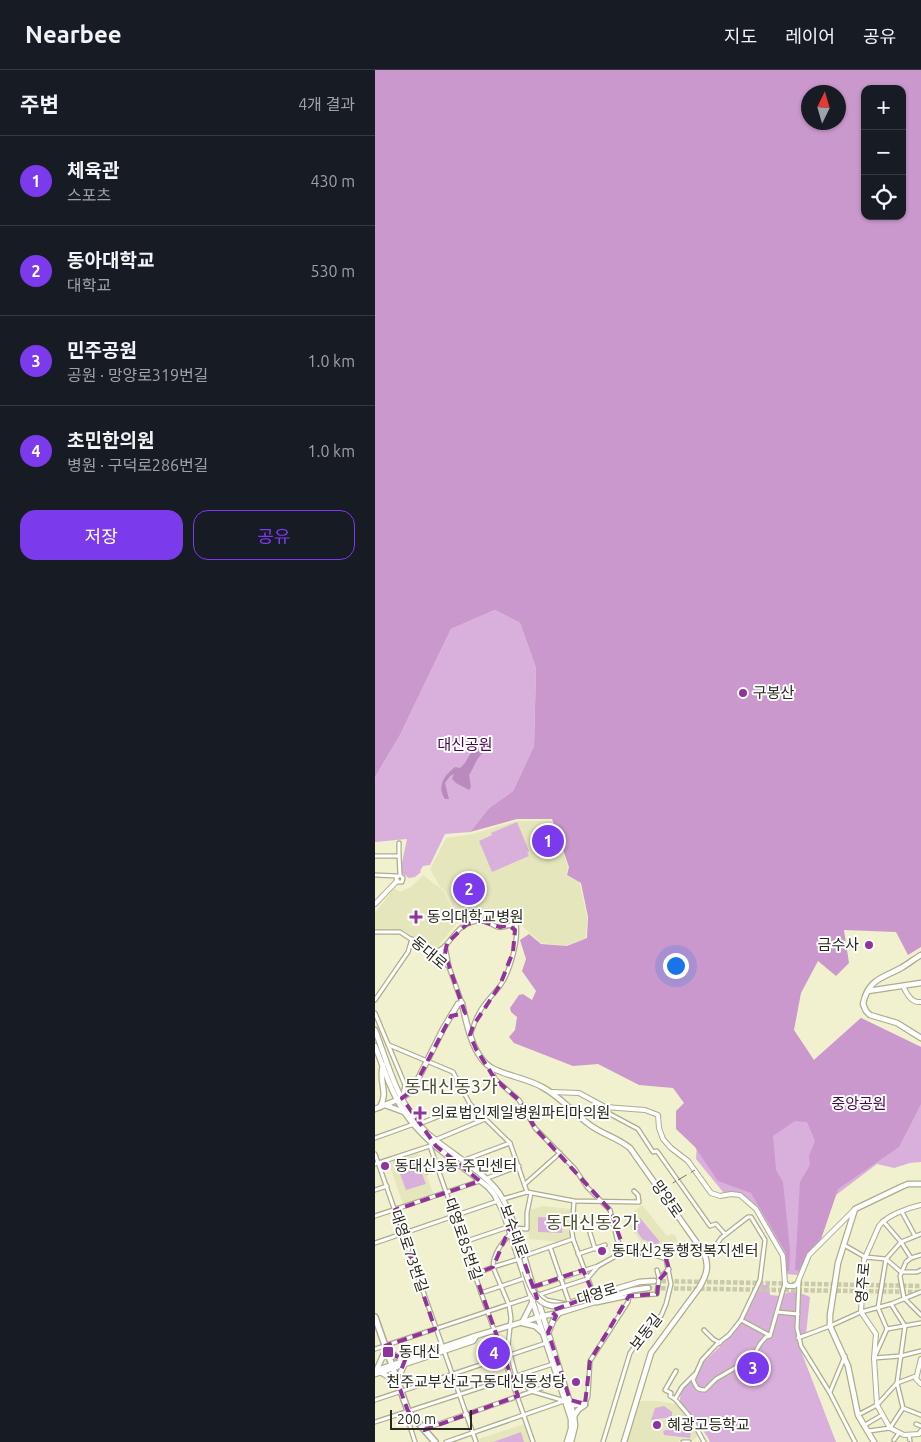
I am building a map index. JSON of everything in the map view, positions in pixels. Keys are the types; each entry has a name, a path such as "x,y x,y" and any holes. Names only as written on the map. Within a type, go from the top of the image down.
{"main road":[{"path":"921,955 900,968 881,976 868,991 863,1004 870,1015 897,1023 921,1038"},
{"path":"868,991 921,983"},
{"path":"380,1107 399,1100 412,1091 459,1004 462,1003 470,1035 481,1058 490,1067"},
{"path":"451,1016 460,1015 466,1023"},
{"name":"보수대로","path":"375,1030 399,1100 420,1133 494,1194 500,1200 515,1228 525,1278 541,1316 567,1401 571,1419 571,1429 567,1442"},
{"name":"보수대로","path":"375,1046 404,1112 416,1124"},
{"path":"380,1107 385,1099 380,1076 383,1065"},
{"name":"망양로","path":"490,1067 541,1086 592,1127 630,1148 704,1253"},
{"path":"380,1107 404,1112"},
{"name":"보수대로","path":"434,1144 462,1161 495,1187 508,1228 533,1287 534,1297 541,1316"},
{"path":"874,1442 858,1414 845,1356 830,1326 834,1290 844,1245 855,1209 908,1184 921,1184"},
{"path":"503,1211 509,1219 534,1295 547,1304 561,1306 587,1301"},
{"path":"624,1442 651,1353 705,1278 708,1268 704,1253"},
{"name":"대영로","path":"377,1372 522,1323 569,1302 639,1282 657,1280"},
{"name":"대영로","path":"541,1316 559,1313 615,1292 648,1288"},
{"path":"559,1313 546,1332 535,1326 522,1323 534,1297 563,1304"},
{"path":"375,1317 377,1328 408,1411 435,1442"},
{"name":"보수대로","path":"546,1332 553,1364 574,1416 575,1426 571,1442"},
{"path":"386,1349 405,1362 397,1381"},
{"path":"386,1349 377,1372 397,1381"},
{"path":"567,1401 574,1404 585,1404"},
{"path":"574,1416 585,1404"}],"street":[{"path":"375,904 398,877 399,843"},
{"path":"375,856 399,856"},
{"path":"375,875 398,877"},
{"path":"445,954 443,958 440,958 438,955 460,928 467,924 481,921 489,922 499,927 516,923 516,934 508,970 500,985 478,1014 470,1035"},
{"path":"508,925 513,928 516,934"},
{"name":"동대로","path":"375,932 400,932 440,958 449,967 462,1003"},
{"path":"375,1000 408,952 412,939"},
{"path":"445,946 449,967"},
{"path":"431,953 443,952 445,954"},
{"path":"903,986 909,998 921,1002"},
{"path":"375,1013 405,1085 399,1100"},
{"path":"389,1044 453,1072 470,1104 510,1143 529,1192 527,1229 515,1228"},
{"path":"490,1067 495,1079 519,1100 535,1128 561,1153 587,1187 610,1210 617,1239 623,1252"},
{"path":"550,1092 579,1093 605,1107 645,1110 655,1113 658,1115 659,1128 663,1139 671,1148 688,1160 711,1193 720,1196 740,1195 756,1209 783,1256 785,1283 770,1336"},
{"path":"605,1107 610,1114 638,1129 653,1152 657,1151 710,1226 716,1224 725,1234"},
{"path":"375,1138 452,1111"},
{"path":"377,1164 434,1144 485,1119"},
{"path":"462,1161 510,1143"},
{"name":"대영로85번길","path":"434,1144 439,1168 533,1442"},
{"path":"525,1184 561,1153"},
{"name":"대영로73번길","path":"375,1154 476,1442"},
{"path":"427,1172 456,1162"},
{"path":"485,1179 519,1166"},
{"path":"375,1216 480,1181"},
{"path":"375,1190 387,1186"},
{"path":"375,1243 500,1200 529,1192 574,1201 639,1202 638,1194 634,1191"},
{"path":"574,1201 573,1239 594,1295"},
{"path":"911,1258 901,1242 883,1221 921,1205"},
{"path":"855,1209 809,1255 799,1281 798,1314 798,1338 801,1346 830,1393 855,1442"},
{"path":"902,1212 915,1236"},
{"path":"704,1253 713,1250 725,1234 748,1216 751,1217 765,1240 760,1280 741,1320 729,1335 706,1356 695,1374 693,1380 696,1388 705,1390 716,1380 752,1358 765,1337 770,1336"},
{"name":"영주로","path":"883,1221 865,1257 861,1312 876,1334 874,1358 877,1405 890,1428"},
{"path":"465,1242 508,1228"},
{"path":"590,1233 595,1249"},
{"path":"511,1234 501,1245 493,1261 493,1267 509,1305 511,1318 508,1346 516,1376 531,1391 567,1401"},
{"path":"921,1234 901,1242 886,1259 878,1308 887,1330 874,1358 901,1356 921,1351"},
{"path":"475,1274 573,1239"},
{"path":"578,1254 605,1245"},
{"path":"844,1245 865,1257 886,1259 901,1272 917,1272 921,1270"},
{"path":"550,1247 569,1302"},
{"path":"533,1287 598,1266 623,1252 661,1256 666,1259 669,1269 657,1280"},
{"path":"921,1255 911,1258 906,1262 900,1276 904,1298 921,1316"},
{"path":"375,1349 386,1349 435,1329 587,1279 598,1266"},
{"name":"보동길","path":"603,1442 630,1353 647,1327 661,1316 666,1304 671,1284 669,1269"},
{"path":"587,1301 599,1303 629,1296 657,1294 657,1270"},
{"path":"481,1294 525,1278"},
{"path":"785,1283 791,1287 799,1281"},
{"path":"798,1338 861,1312 891,1304 921,1292"},
{"path":"585,1404 588,1396 590,1361 628,1302 629,1296"},
{"path":"890,1428 903,1408 897,1383 905,1326 891,1304"},
{"path":"777,1312 798,1314"},
{"path":"741,1320 770,1336"},
{"path":"887,1330 921,1323"},
{"path":"704,1330 720,1343"},
{"path":"375,1400 547,1343"},
{"path":"830,1393 845,1356"},
{"path":"921,1358 916,1376 921,1385"},
{"path":"375,1422 553,1364"},
{"path":"676,1371 665,1390 671,1393 671,1396 691,1418 704,1442"},
{"path":"675,1399 682,1387 695,1374"},
{"path":"858,1414 877,1405 897,1383 916,1376"},
{"path":"424,1430 559,1382"},
{"path":"446,1442 567,1401"},
{"path":"903,1408 921,1415"},
{"path":"408,1411 408,1420 415,1442"},
{"path":"865,1425 882,1414"},
{"path":"916,1424 921,1426"},
{"path":"869,1431 890,1428 899,1433 909,1435 919,1434 921,1431"},
{"path":"895,1440 899,1433"},
{"path":"909,1435 910,1441"},
{"path":"683,1442 689,1442"}],"highlighted area":[{"path":"481,921 500,927 508,925 515,930 513,952 500,985 473,1026 470,1035 476,1049 495,1079 519,1100 535,1128 610,1210 625,1252 661,1256 666,1259 669,1269 659,1280 657,1294 629,1296 590,1361 585,1404 570,1400 548,1332 556,1316 551,1311 594,1295 583,1270 533,1287 511,1225 493,1267 475,1274 518,1396 424,1430 408,1411 397,1381 405,1360 387,1352 385,1346 435,1329 395,1210 480,1181 436,1146 402,1098 412,1091 451,1016 465,1013 445,954 447,943 467,924"}],"shaded area":[{"path":"482,749 483,753 469,775 471,787 469,790 452,779 454,774 445,783 449,799 445,799 441,790 445,777 455,767 460,768 472,751 475,753"},
{"path":"517,821 552,821 568,867 566,875 580,883 587,918 586,938 566,946 541,943 519,923 520,921 511,919 510,922 499,925 492,919 484,918 460,922 445,890 440,887 430,869 446,838 473,834"},
{"name":"동의대학교병원","path":"423,875 444,891 458,922 439,945 439,949 433,952 404,930 377,931 375,929 375,913 394,888 400,892 411,887"},
{"path":"418,1151 433,1193 403,1204 388,1161"},
{"path":"642,1205 667,1236 672,1234 676,1236 678,1245 674,1248 661,1244 656,1247 640,1242 624,1222 626,1218"},
{"path":"543,1206 571,1209 571,1238 557,1242 529,1239 527,1211"},
{"path":"641,1401 676,1404 691,1422 698,1436 692,1441 687,1438 678,1442 625,1442"},
{"path":"525,1424 531,1442 479,1442 478,1439"}],"green space":[{"path":"375,70 921,70 921,947 908,955 896,932 844,930 849,963 836,976 818,961 801,993 794,1030 814,1060 861,1018 921,1047 921,1104 899,1147 838,1189 821,1239 808,1254 799,1271 795,1270 800,1182 810,1165 809,1156 815,1141 807,1122 795,1121 773,1136 776,1170 783,1182 790,1250 789,1271 787,1271 786,1253 751,1193 718,1181 695,1147 676,1129 676,1111 684,1103 673,1088 639,1085 598,1064 573,1066 514,1043 509,1037 515,1030 517,1017 511,1012 510,1008 519,995 523,994 532,1000 536,991 522,971 526,959 520,940 529,934 541,944 567,946 587,938 588,917 581,883 567,875 569,867 552,819 517,819 470,832 489,808 513,791 534,746 536,668 520,623 495,610 451,629 400,735 375,777"},
{"name":"대신공원","path":"495,610 520,623 536,668 534,746 513,791 489,808 470,832 445,834 430,865 423,866 421,872 415,877 409,878 400,872 407,839 375,842 375,777 400,735 451,629"},
{"path":"517,822 529,851 527,852 529,856 492,872 479,841 492,835 491,833"},
{"name":"중앙공원","path":"861,1018 921,1047 921,1162 894,1168 877,1164 836,1195 821,1239 807,1254 798,1275 785,1274 785,1264 757,1208 741,1193 723,1192 696,1159 697,1143 791,1085 816,1058"},
{"path":"417,1160 426,1184 406,1190 397,1166"},
{"path":"538,1217 562,1218 562,1233 538,1232"},
{"path":"640,1218 660,1242 656,1245 642,1239 632,1224"},
{"path":"760,1285 769,1285 770,1295 780,1296 788,1292 795,1292 810,1297 806,1334 796,1338 836,1442 710,1442 680,1402 685,1384 736,1329"},
{"path":"664,1406 672,1412 672,1417 651,1420 655,1408"},
{"path":"680,1426 692,1427 690,1438 664,1435 663,1431"},
{"path":"521,1432 524,1442 493,1442"}],"tunnel":[{"path":"655,1281 921,1286"},
{"path":"648,1288 921,1292"}],"railway":[{"path":"678,1180 695,1170"},
{"path":"660,1191 676,1181"}],"place":[{"name":"구봉산","path":"743,693"},
{"name":"체육관","path":"548,841"},
{"name":"동아대학교","path":"469,889"},
{"name":"동의대학교병원","path":"416,917"},
{"name":"금수사","path":"869,945"},
{"name":"의료법인제일병원파티마의원","path":"420,1113"},
{"name":"동대신3동 주민센터","path":"385,1166"},
{"name":"동대신2동행정복지센터","path":"602,1251"},
{"name":"동대신","path":"388,1352"},
{"name":"초민한의원","path":"494,1353"},
{"name":"민주공원","path":"753,1368"},
{"name":"천주교부산교구동대신동성당","path":"576,1382"},
{"name":"혜광고등학교","path":"657,1425"}],"district":[{"name":"동대신동3가","path":"451,1087"},
{"name":"동대신동2가","path":"592,1223"}]}
